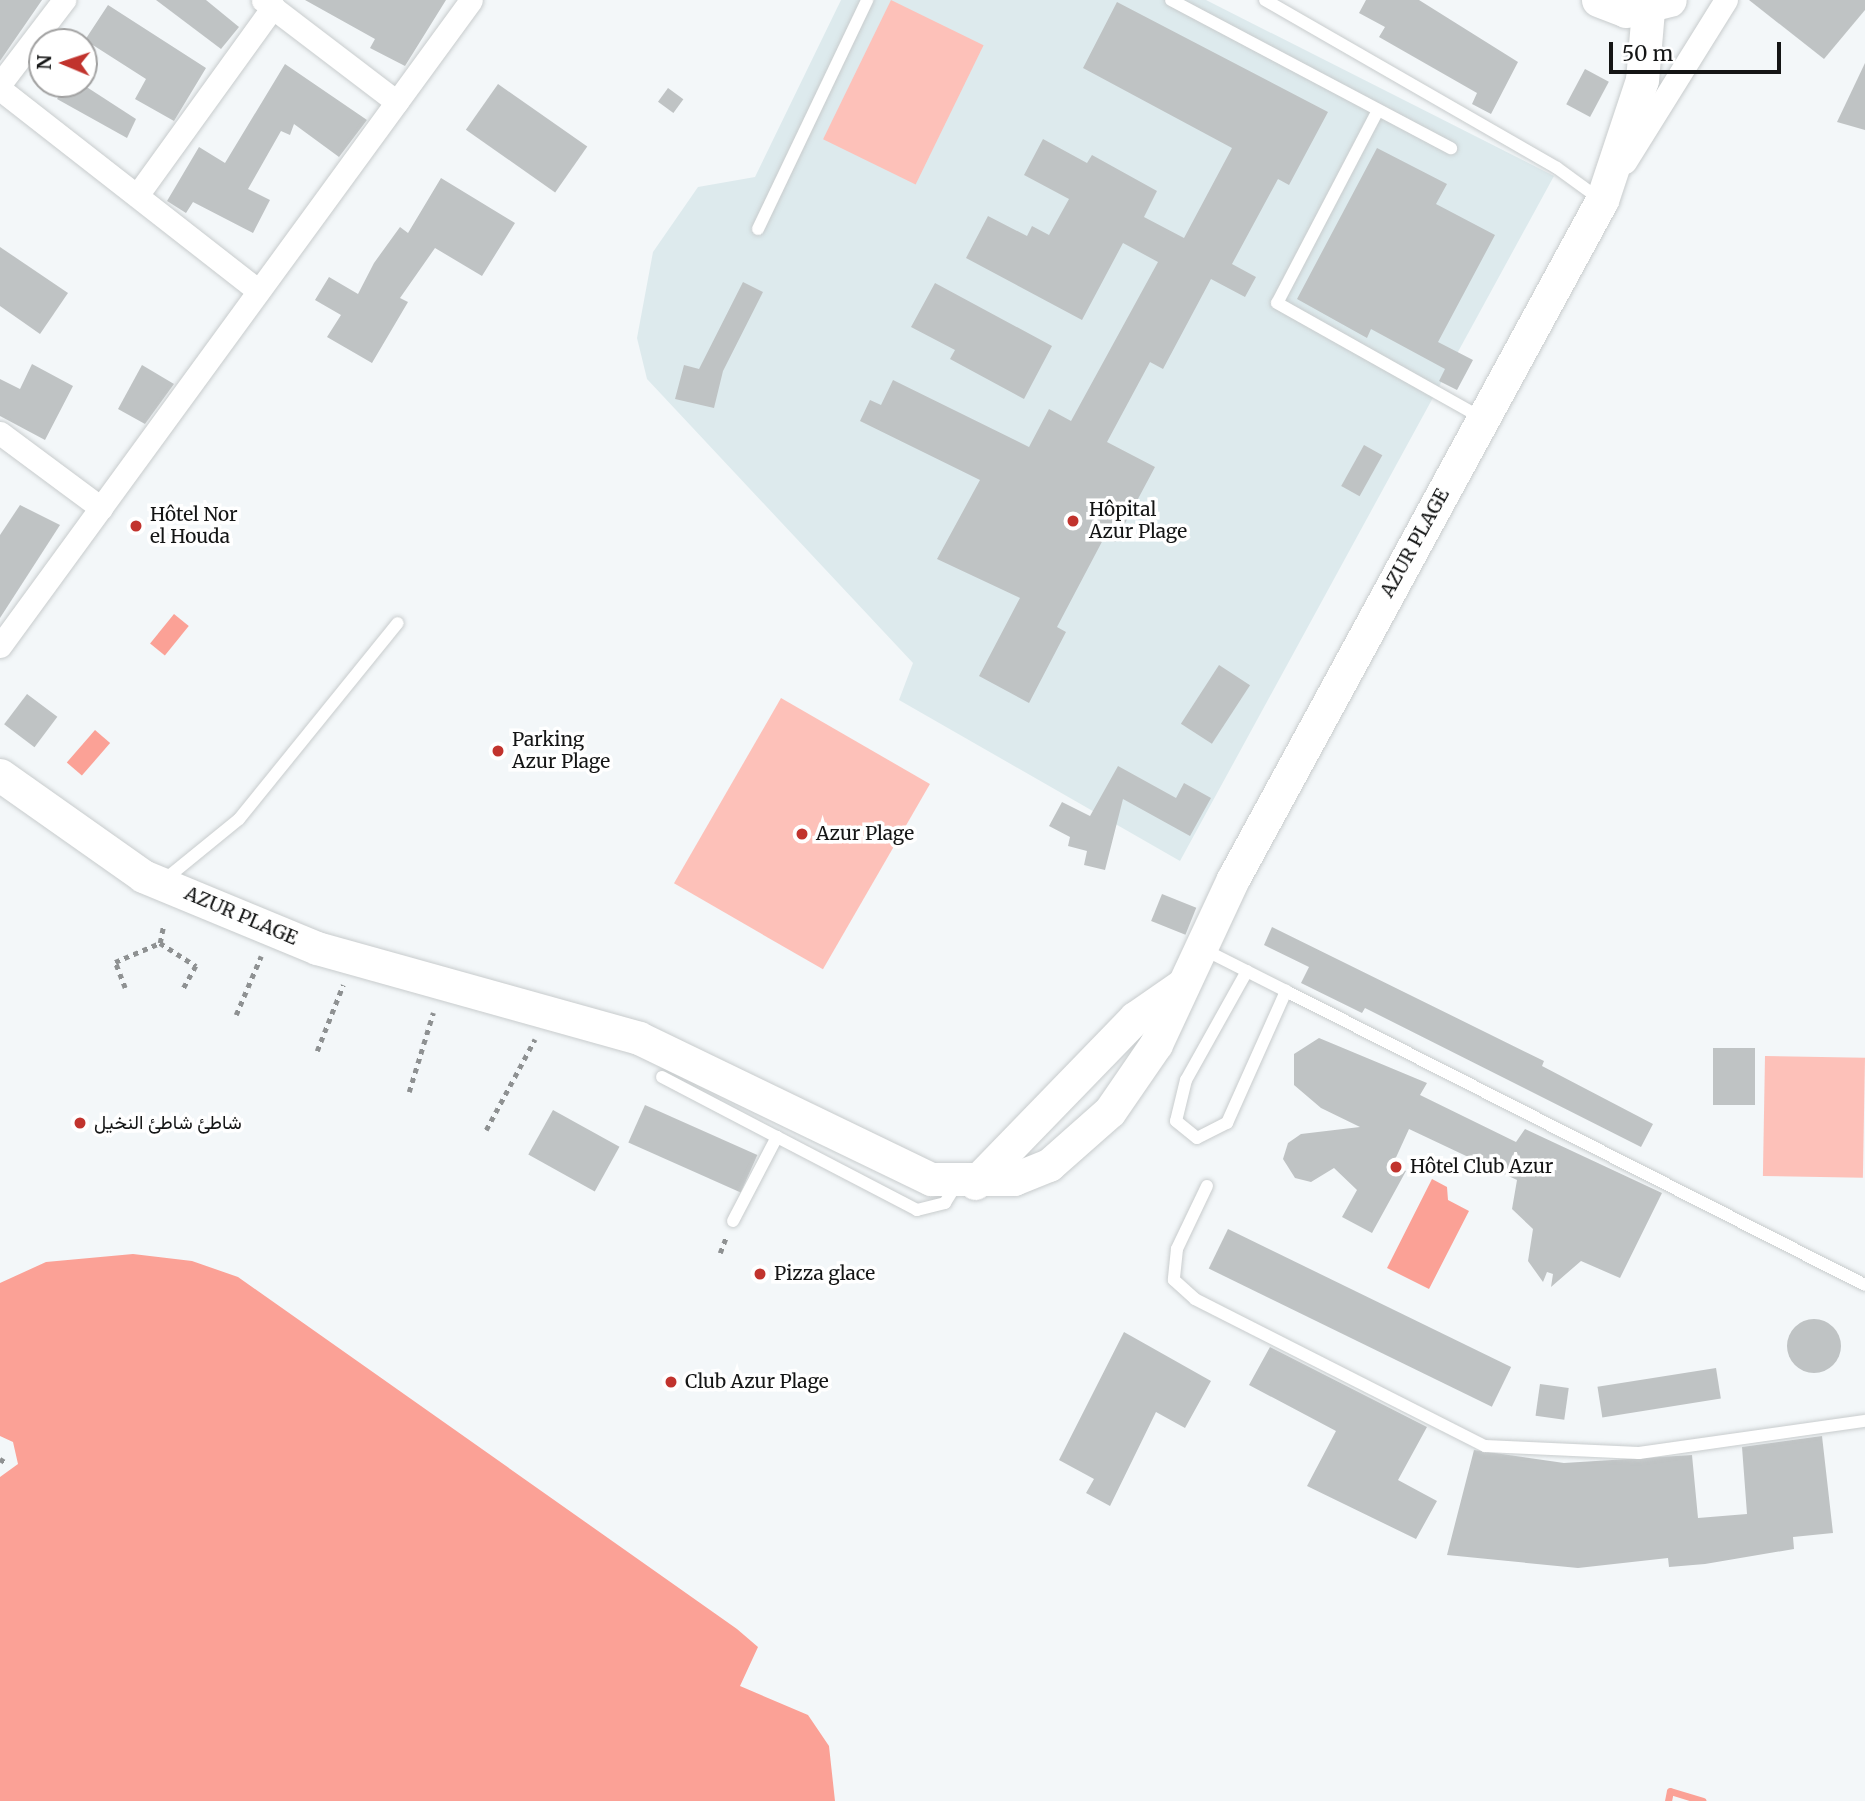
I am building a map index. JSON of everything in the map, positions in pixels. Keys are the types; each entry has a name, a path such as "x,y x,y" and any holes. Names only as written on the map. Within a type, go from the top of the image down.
{"street":[{"path":"64,0 0,86 259,291"},
{"path":"0,646 471,0"},
{"path":"1598,0 1626,11 1659,5 1642,80 1602,200"},
{"name":"AZUR PLAGE","path":"0,775 160,883 317,948 639,1038 925,1176 966,1183 1014,1179 1049,1165 1082,1141 1144,1064 1181,986 1482,418 1602,200 1726,0"},
{"path":"138,194 268,4 397,102"},
{"path":"0,432 101,508"},
{"name":"AZUR PLAGE","path":"966,1183 1135,1018 1181,986"}],"lane":[{"path":"758,229 867,0"},
{"path":"1171,0 1376,114 1451,148"},
{"path":"1265,0 1558,168 1602,200"},
{"path":"1376,114 1277,303 1482,418"},
{"path":"160,883 239,819 398,623"},
{"path":"1201,948 1865,1284"},
{"path":"1247,971 1186,1080 1176,1121 1197,1138 1227,1122 1286,991"},
{"path":"662,1077 917,1210 945,1203 966,1183"},
{"path":"733,1221 777,1138"},
{"path":"1207,1186 1177,1249 1174,1280 1195,1299 1485,1446 1639,1453 1865,1421"}],"path":[{"path":"160,943 163,927"},
{"path":"125,988 115,961 160,943"},
{"path":"160,943 196,967 182,990"},
{"path":"236,1014 261,957"},
{"path":"317,1051 343,985"},
{"path":"410,1092 433,1013"},
{"path":"485,1130 535,1039"}],"shaded area":[{"name":"Hôpital Azur Plage","path":"841,0 1206,0 1554,176 1180,861 899,700 913,663 647,379 637,338 653,252 698,187 755,177"},
{"path":"891,0 984,45 916,184 823,139"},
{"path":"174,614 189,626 165,655 150,644"},
{"name":"Azur Plage","path":"781,698 930,784 823,969 674,883"},
{"path":"95,730 110,743 82,776 67,762"},
{"path":"1765,1056 1865,1058 1863,1178 1763,1176"},
{"path":"1432,1179 1447,1187 1448,1200 1469,1211 1429,1289 1387,1268"},
{"path":"133,1254 192,1261 238,1277 737,1629 758,1647 740,1686 808,1715 829,1746 835,1801 0,1801 0,1477 18,1464 13,1442 0,1436 0,1283 46,1262"}],"building":[{"path":"0,0 42,0 0,61"},
{"path":"156,0 206,0 239,27 221,49"},
{"path":"305,0 446,0 405,66 370,48 375,39"},
{"path":"1366,0 1419,0 1518,62 1491,114 1472,104 1477,93 1379,37 1385,27 1359,13"},
{"path":"1749,0 1865,0 1865,10 1824,59"},
{"path":"1117,2 1328,112 1289,185 1278,179 1232,264 1256,277 1245,297 1211,279 1163,369 1150,362 1107,442 1155,467 1115,542 1105,536 1057,627 1066,632 1029,703 979,676 1020,598 937,559 980,480 860,421 870,400 881,405 893,380 1029,447 1049,409 1071,421 1158,262 1123,243 1082,320 966,258 988,216 1027,236 1032,226 1049,235 1069,199 1024,175 1043,139 1087,163 1092,155 1157,191 1144,217 1184,238 1232,148 1083,68"},
{"path":"108,5 206,68 174,121 135,99 146,79 98,48 98,28 93,28"},
{"path":"1865,63 1865,130 1837,122"},
{"path":"285,64 367,120 339,157 294,124 290,135 281,131 248,189 270,200 253,233 193,202 186,213 167,201 199,147 225,163"},
{"path":"1585,69 1609,82 1590,117 1566,104"},
{"path":"498,84 587,147 555,192 466,130"},
{"path":"668,88 683,99 673,113 658,102"},
{"path":"98,94 136,119 127,138 57,99 98,98"},
{"path":"1377,148 1447,184 1436,204 1495,235 1438,342 1473,360 1457,390 1439,381 1445,369 1371,329 1367,338 1297,299"},
{"path":"441,178 515,223 482,276 435,248 400,298 408,302 372,363 327,337 341,315 315,300 329,277 358,294 374,263 400,227 408,233"},
{"path":"0,247 68,293 40,334 0,306"},
{"path":"743,282 763,292 723,371 714,408 675,399 684,365 699,369"},
{"path":"935,283 1052,346 1024,399 950,359 955,350 911,327"},
{"path":"32,364 73,386 45,440 0,416 0,379 20,389"},
{"path":"142,365 174,384 145,424 118,409"},
{"path":"1364,445 1382,455 1360,496 1341,486"},
{"path":"20,505 60,525 0,618 0,535"},
{"path":"1219,665 1250,685 1212,744 1181,724"},
{"path":"27,694 57,717 34,747 4,724"},
{"path":"1118,766 1176,798 1184,783 1211,798 1190,836 1123,799 1105,870 1084,865 1087,851 1068,846 1070,837 1049,826 1062,802 1090,816"},
{"path":"1162,894 1196,908 1185,935 1151,921"},
{"path":"1272,927 1544,1061 1542,1066 1653,1124 1641,1147 1365,1008 1362,1013 1301,983 1309,967 1264,945"},
{"path":"1319,1038 1427,1083 1420,1095 1516,1142 1525,1129 1662,1193 1620,1278 1581,1261 1551,1287 1553,1274 1547,1272 1543,1282 1528,1261 1533,1229 1512,1209 1517,1180 1409,1129 1393,1164 1406,1171 1372,1233 1342,1217 1357,1190 1334,1168 1311,1182 1295,1178 1283,1159 1288,1143 1301,1134 1360,1127 1321,1108 1294,1085 1294,1054"},
{"path":"1713,1048 1755,1048 1755,1105 1713,1105"},
{"path":"645,1105 757,1155 741,1192 628,1142"},
{"path":"553,1110 619,1147 595,1191 528,1155"},
{"path":"1228,1229 1511,1367 1492,1407 1209,1269"},
{"path":"1814,1319 1833,1327 1841,1346 1833,1365 1814,1373 1795,1365 1787,1346 1795,1327"},
{"path":"1124,1332 1211,1381 1185,1428 1156,1412 1110,1506 1086,1493 1094,1479 1059,1460"},
{"path":"1270,1347 1427,1427 1398,1480 1437,1501 1416,1539 1307,1486 1336,1431 1249,1385"},
{"path":"1716,1368 1721,1399 1602,1417 1597,1387"},
{"path":"1540,1384 1569,1388 1564,1420 1536,1416"},
{"path":"1822,1436 1833,1533 1793,1537 1794,1549 1705,1564 1669,1567 1668,1558 1578,1568 1447,1555 1474,1450 1564,1463 1692,1455 1698,1518 1747,1514 1742,1447"}],"waterway":[{"path":"1668,1801 1670,1791 1702,1801"}],"place":[{"name":"Hôpital Azur Plage","path":"1073,521"},
{"name":"Hôtel Nor el Houda","path":"136,526"},
{"name":"Parking Azur Plage","path":"498,751"},
{"name":"Azur Plage","path":"802,834"},
{"name":"شاطئ شاطئ النخيل","path":"80,1123"},
{"name":"Hôtel Club Azur","path":"1396,1167"},
{"name":"Pizza glace","path":"760,1274"},
{"name":"Club Azur Plage","path":"671,1382"}]}
